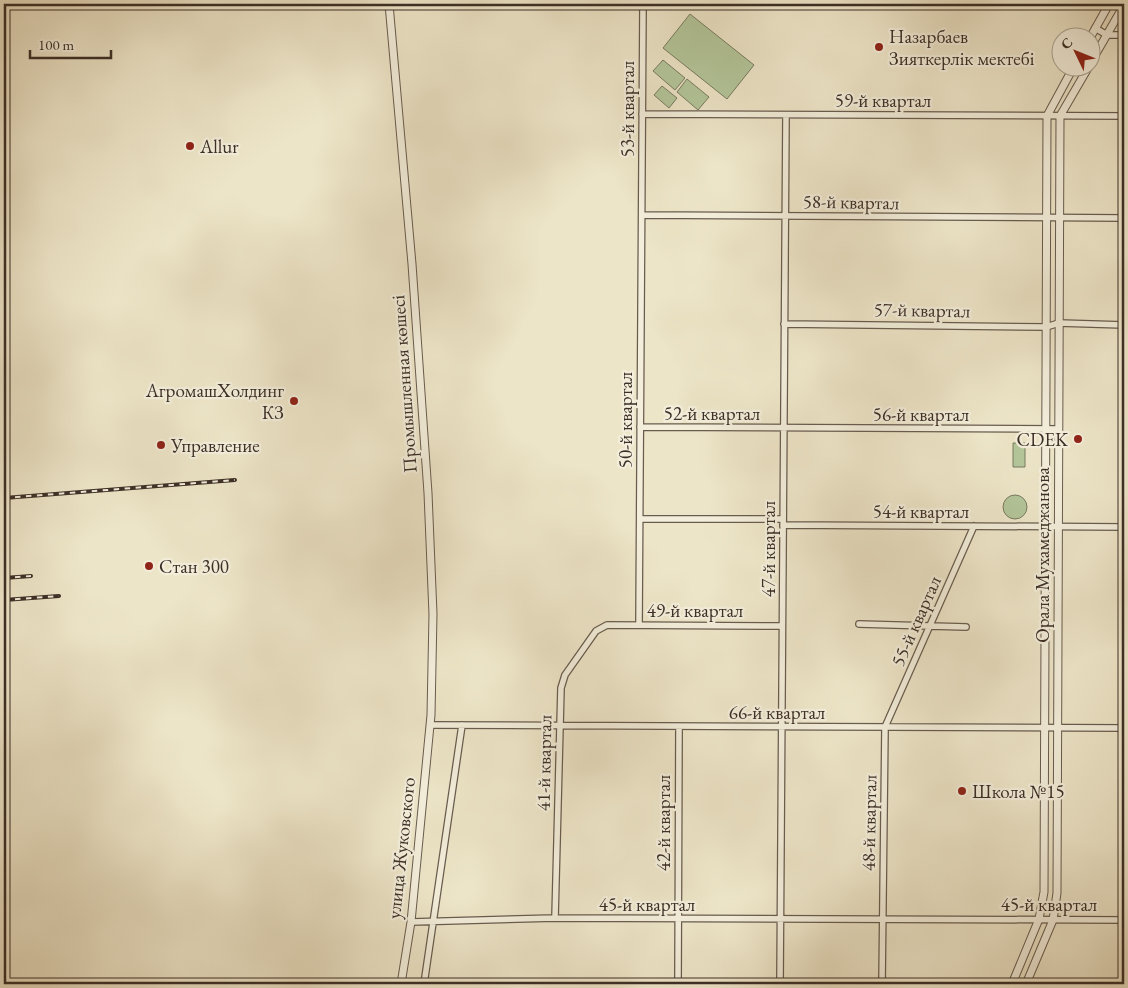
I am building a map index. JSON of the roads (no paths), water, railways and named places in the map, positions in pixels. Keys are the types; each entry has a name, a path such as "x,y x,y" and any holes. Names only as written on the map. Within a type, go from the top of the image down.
{"street":[{"name":"Промышленная көшесі","path":"389,4 411,252 428,493 432,614 431,715"},
{"name":"53-й квартал","path":"642,215 643,4"},
{"path":"1095,28 1109,4"},
{"path":"1100,47 1124,5"},
{"path":"1100,31 1107,35 1124,35"},
{"name":"Орала Мухамеджанова","path":"1012,984 1038,919 1044,892 1047,116 1068,78"},
{"path":"1060,116 1082,78"},
{"name":"59-й квартал","path":"642,114 1124,116"},
{"name":"47-й квартал","path":"780,984 786,115"},
{"name":"Орала Мухамеджанова","path":"1026,984 1053,920 1057,892 1060,116"},
{"name":"58-й квартал","path":"642,215 1124,218"},
{"name":"50-й квартал","path":"639,625 642,215"},
{"name":"57-й квартал","path":"784,324 1046,326 1059,323 1124,325"},
{"name":"52-й квартал","path":"640,427 784,428"},
{"name":"56-й квартал","path":"784,428 1059,429"},
{"name":"54-й квартал","path":"640,519 1124,527"},
{"name":"55-й квартал","path":"885,727 974,526"},
{"path":"859,624 966,627"},
{"name":"49-й квартал","path":"607,625 782,626"},
{"name":"41-й квартал","path":"555,918 560,688 565,674 596,631 607,625"},
{"name":"улица Жуковского","path":"401,984 411,922 431,715"},
{"name":"66-й квартал","path":"430,725 1124,728"},
{"path":"424,984 462,725"},
{"name":"42-й квартал","path":"678,984 679,727"},
{"name":"48-й квартал","path":"883,919 885,727"},
{"path":"1044,826 1057,826"},
{"name":"45-й квартал","path":"411,922 555,918 1124,920"},
{"path":"882,984 883,919"}],"railway":[{"path":"4,498 235,480"},
{"path":"4,578 31,576"},
{"path":"4,600 59,596"}],"place":[{"name":"Назарбаев Зияткерлік мектебі","path":"879,47"},
{"name":"Allur","path":"190,146"},
{"name":"АгромашХолдинг КЗ","path":"294,401"},
{"name":"CDEK","path":"1078,439"},
{"name":"Управление","path":"161,445"},
{"name":"Стан 300","path":"149,566"},
{"name":"Школа №15","path":"962,791"}]}
